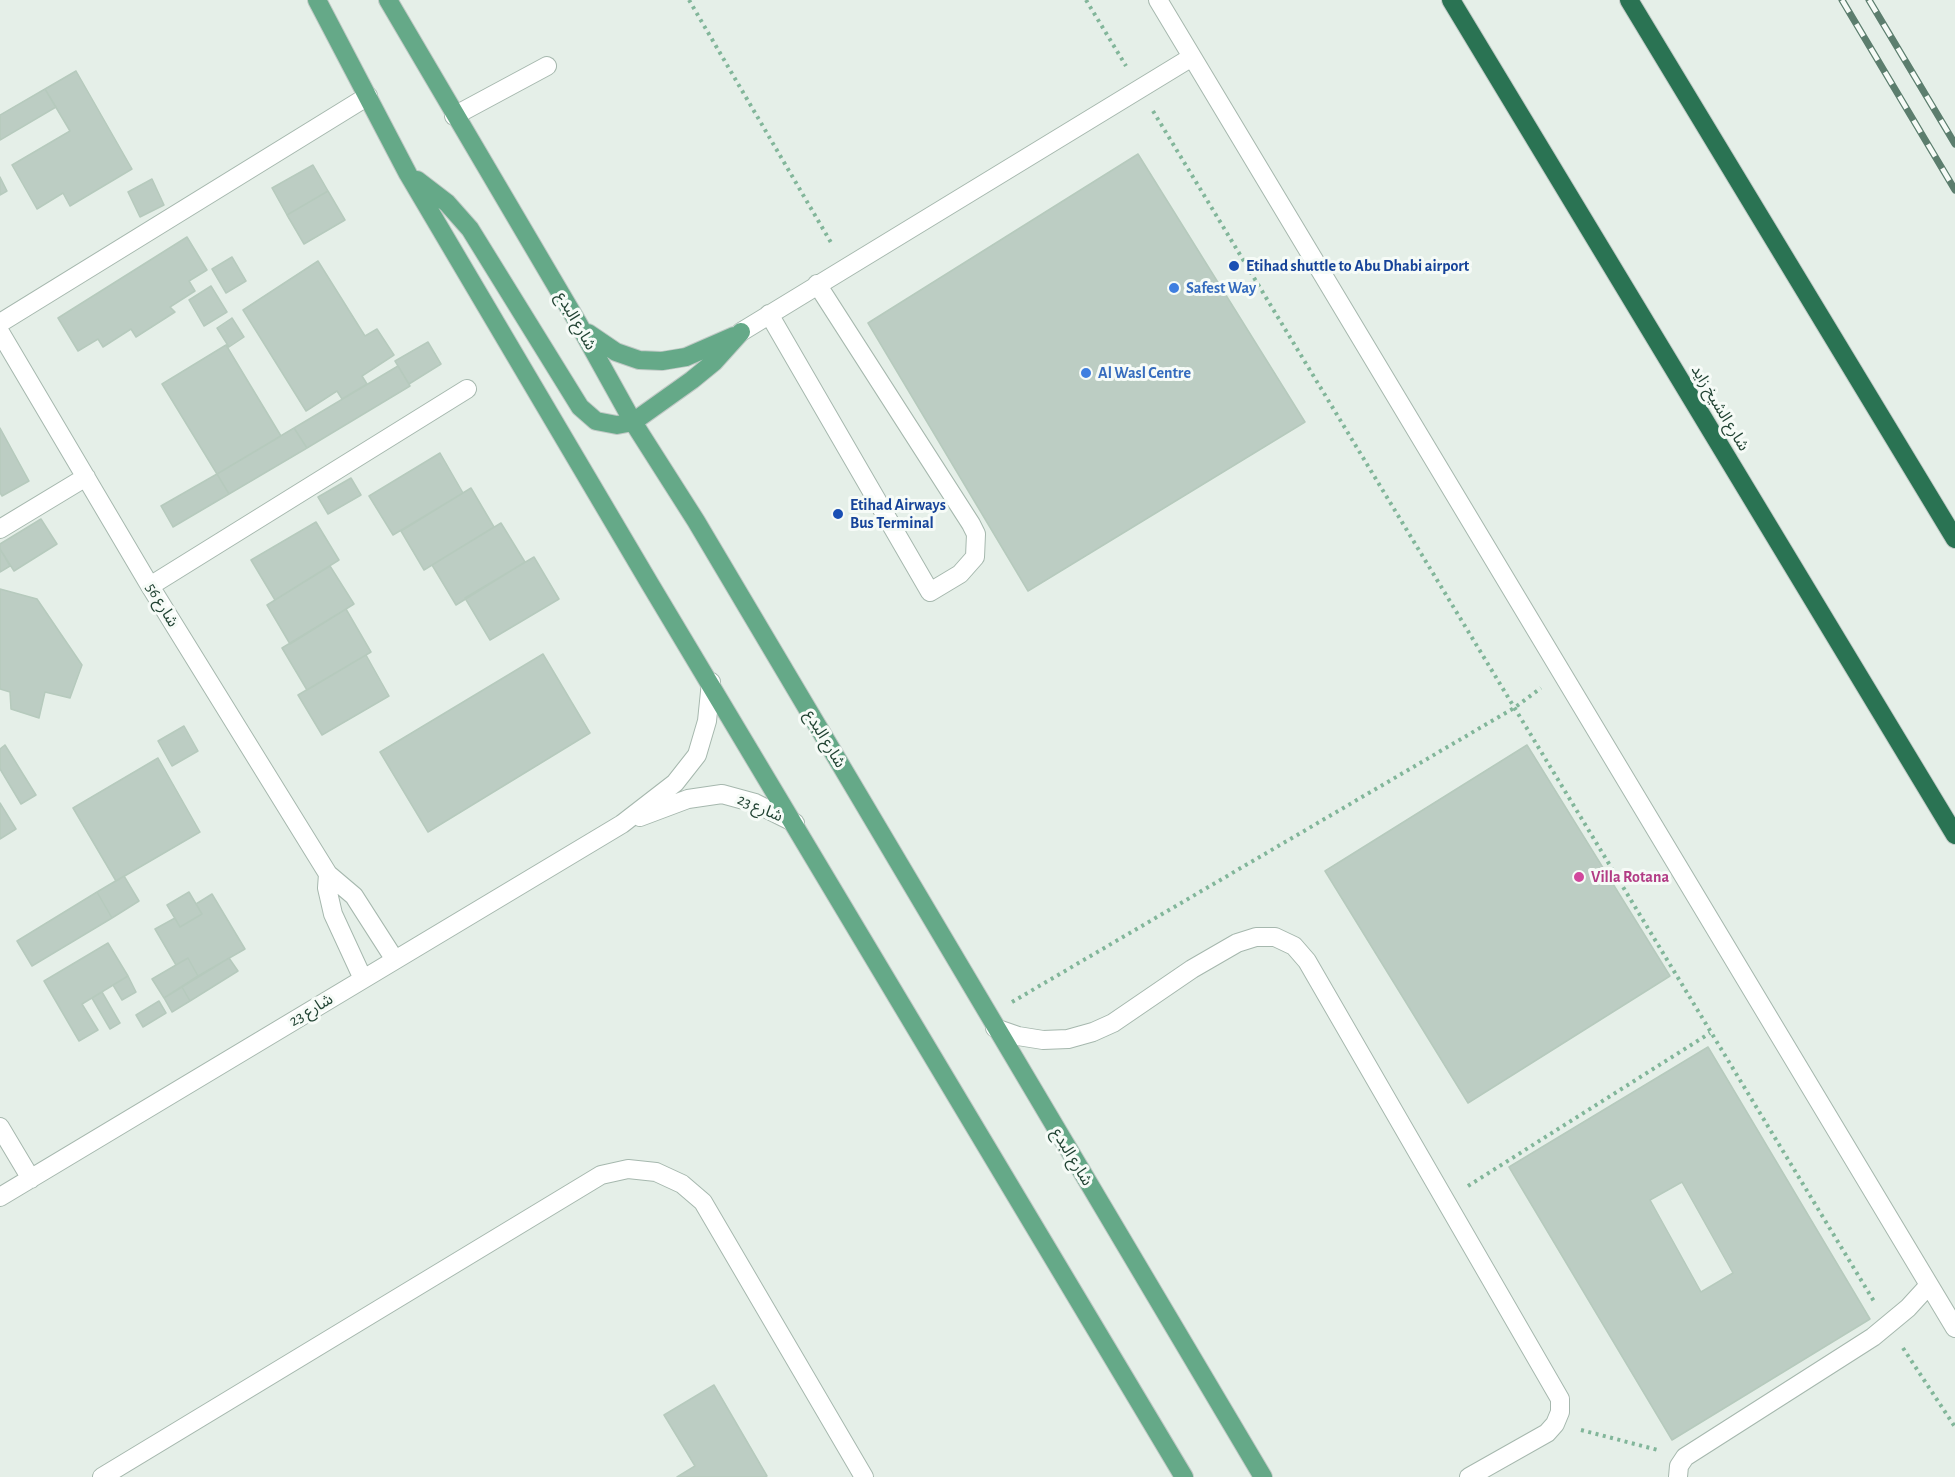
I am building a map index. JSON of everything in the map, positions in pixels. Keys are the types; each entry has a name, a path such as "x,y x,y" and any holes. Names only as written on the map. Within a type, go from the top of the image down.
{"highway":[{"name":"شارع الشيخ زايد","path":"1451,0 1955,835"},
{"path":"1629,0 1955,539"}],"main road":[{"path":"317,0 408,174 1184,1477"},
{"name":"شارع البدع","path":"388,0 454,116 578,323 633,422 696,521 1263,1477"},
{"path":"408,174 447,203 470,229 587,416 606,425 633,422 699,374 741,332"},
{"path":"578,323 596,340 616,352 639,360 662,361 686,357 741,332"}],"street":[{"path":"1158,0 1955,1328"},
{"path":"741,332 1192,57"},
{"path":"454,116 547,66"},
{"path":"0,323 368,96"},
{"path":"770,314 930,592 960,574 975,557 976,534 817,284"},
{"name":"شارع 56","path":"0,332 150,586 328,874 354,896 395,960"},
{"path":"150,586 467,389"},
{"path":"0,529 86,477"},
{"name":"شارع 23","path":"0,1197 622,824 675,783 692,762 703,739 711,682"},
{"name":"شارع 23","path":"622,824 688,799 722,794 747,800 795,823"},
{"name":"شارع 56","path":"328,874 327,888 333,914 363,979"},
{"path":"992,1022 1018,1036 1043,1040 1068,1039 1093,1032 1237,943 1256,937 1275,938 1294,946 1307,961 1560,1399 1560,1412 1555,1424 1547,1433 1469,1477"},
{"path":"0,1127 31,1179"},
{"path":"102,1477 601,1175 628,1169 657,1172 682,1184 703,1202 864,1477"},
{"path":"1678,1477 1679,1466 1685,1457 1860,1346 1888,1326 1929,1285"}],"path":[{"path":"689,0 845,267"},
{"path":"1086,0 1888,1326 1955,1427"},
{"path":"992,1022 1514,708 1561,673"},
{"path":"1446,1200 1710,1033"},
{"path":"1555,1424 1685,1457"}],"building":[{"path":"76,71 132,169 70,206 63,193 37,209 12,165 70,131 45,89"},
{"path":"45,89 56,107 0,140 0,115"},
{"name":"Al Wasl Centre","path":"1138,154 1305,422 1028,591 868,323"},
{"path":"313,165 328,191 287,215 272,188"},
{"path":"0,177 7,191 0,195"},
{"path":"152,179 164,205 140,217 128,192"},
{"path":"328,191 345,220 304,244 287,215"},
{"path":"187,237 207,270 189,281 195,291 170,307 175,312 136,337 131,329 103,347 98,339 78,351 58,318"},
{"path":"232,257 246,281 226,293 212,269"},
{"path":"318,261 365,336 377,329 394,355 362,376 367,384 342,399 337,391 306,411 243,310"},
{"path":"211,286 227,312 204,326 189,300"},
{"path":"232,318 244,337 229,347 217,328"},
{"path":"428,342 441,364 409,384 395,361"},
{"path":"226,345 281,436 217,474 162,384"},
{"path":"398,366 410,386 307,448 294,428"},
{"path":"0,428 29,481 2,496 0,493"},
{"path":"294,428 307,448 229,494 217,474"},
{"path":"440,453 463,493 393,535 369,496"},
{"path":"217,474 229,494 173,527 161,506"},
{"path":"351,478 361,495 328,514 318,497"},
{"path":"471,488 494,527 424,570 401,531"},
{"path":"41,519 57,544 14,571 0,549 0,544"},
{"path":"316,522 339,560 275,600 251,560"},
{"path":"501,523 525,562 456,605 432,565"},
{"path":"0,549 10,566 0,572"},
{"path":"534,557 559,599 490,640 465,598"},
{"path":"330,566 354,604 290,644 267,605"},
{"path":"0,589 37,599 82,665 70,698 45,692 39,718 11,709 10,692 0,689"},
{"path":"346,609 371,652 307,690 282,648"},
{"path":"543,654 590,733 428,832 380,752"},
{"path":"366,655 389,696 322,735 298,695"},
{"path":"184,726 198,751 172,766 158,741"},
{"path":"5,745 36,795 21,804 0,769 0,749"},
{"name":"Villa Rotana","path":"1527,745 1670,976 1468,1103 1325,871"},
{"path":"158,758 200,832 116,881 73,808"},
{"path":"0,803 16,829 0,839"},
{"path":"124,876 139,901 112,918 97,892"},
{"path":"97,892 112,918 32,966 17,941"},
{"path":"189,892 202,914 180,927 167,905"},
{"path":"212,894 245,949 198,976 188,958 176,965 155,929 175,918 180,927 202,914 196,904"},
{"path":"108,943 128,976 82,1004 98,1030 79,1041 44,981"},
{"path":"188,958 198,976 164,998 152,979"},
{"path":"229,958 238,971 190,1001 182,987"},
{"path":"128,976 136,992 122,1000 113,985"},
{"path":"182,987 190,1001 172,1012 164,998"},
{"path":"102,992 120,1023 110,1029 92,998"},
{"path":"159,1001 166,1013 143,1027 136,1015"},
{"path":"1708,1047 1870,1319 1672,1440 1509,1167","holes":["1682,1182 1733,1273 1701,1292 1650,1200"]},
{"path":"714,1385 767,1476 677,1477 695,1466 664,1415"}],"railway":[{"path":"1842,0 1955,190"},
{"path":"1869,0 1955,144"}],"place":[{"name":"Etihad shuttle to Abu Dhabi airport","path":"1234,266"},
{"name":"Safest Way","path":"1174,288"},
{"name":"Al Wasl Centre","path":"1086,373"},
{"name":"Etihad Airways Bus Terminal","path":"838,514"},
{"name":"Villa Rotana","path":"1579,877"}]}
